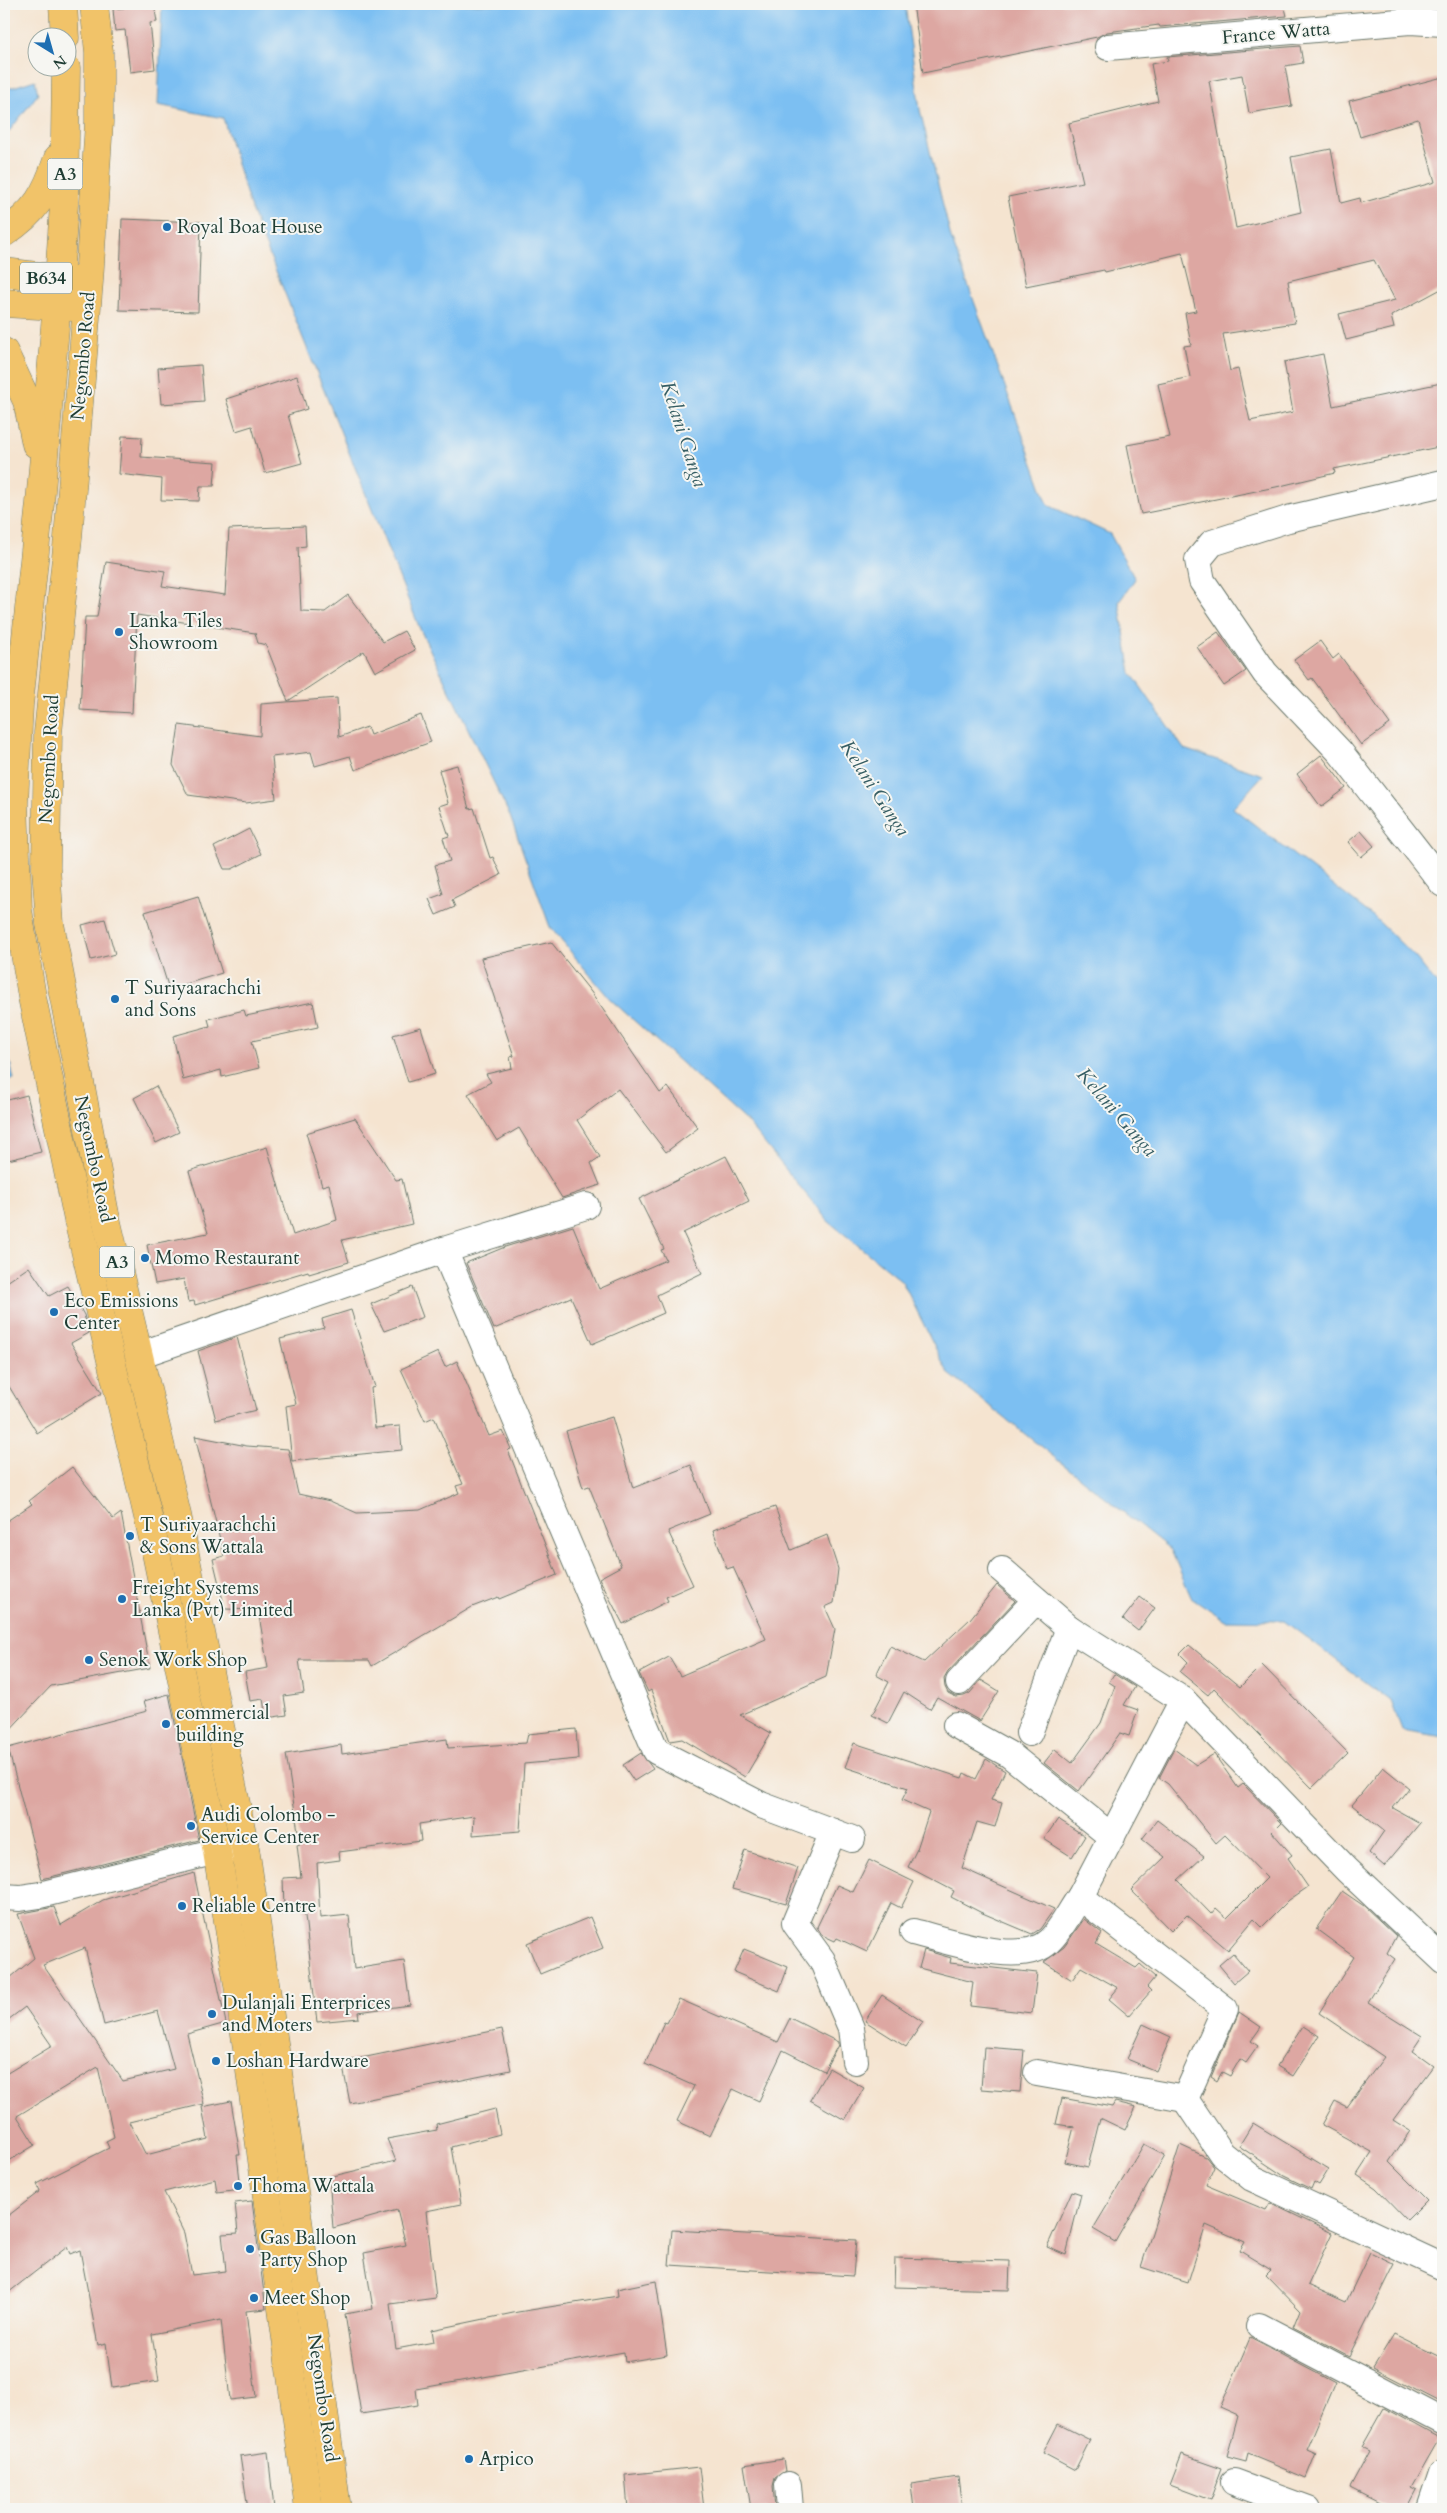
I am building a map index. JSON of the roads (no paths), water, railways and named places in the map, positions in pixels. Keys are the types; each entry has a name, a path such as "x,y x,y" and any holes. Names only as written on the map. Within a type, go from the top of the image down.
{"highway":[{"path":"63,4 64,28"},
{"name":"Negombo Road","path":"94,4 99,52 99,122 89,281 68,538 48,733 46,868 50,924 75,1067 105,1214 177,1515 245,1848 275,2050 337,2509"},
{"name":"Negombo Road","path":"66,78 66,135 58,292 40,503 19,705 15,794 18,910 22,949 78,1220 153,1538 217,1851 241,2004 309,2509"},
{"path":"4,233 30,214 42,198 51,180 66,135"},
{"name":"B634","path":"4,272 58,292 87,309"},
{"name":"B634","path":"4,303 58,292 89,281"},
{"path":"4,352 22,387 33,426 40,503"}],"street":[{"name":"France Watta","path":"1108,47 1410,21 1443,23"},
{"path":"1443,483 1288,519 1212,543 1198,560 1202,581 1266,673 1340,752 1443,884"},
{"path":"139,1355 444,1250 586,1206"},
{"path":"444,1250 656,1751 761,1805 842,1835 795,1923 822,1960 851,2028 855,2062"},
{"path":"1002,1570 1069,1628 1183,1700 1347,1870 1421,1937 1443,1960"},
{"path":"959,1682 1036,1600"},
{"path":"1029,1733 1069,1628"},
{"path":"913,1932 1007,1954 1032,1952 1049,1942 1080,1897 1183,1700"},
{"path":"956,1725 1010,1756 1112,1837"},
{"path":"4,1897 20,1898 40,1895 217,1851 245,1848"},
{"path":"1080,1897 1224,2010 1185,2099"},
{"path":"1037,2073 1185,2099 1222,2154 1252,2178 1443,2267"},
{"path":"1259,2326 1443,2422"},
{"path":"1430,2509 1443,2473"},
{"path":"1234,2482 1307,2509"}],"water":[{"name":"Kelani Ganga","path":"162,4 905,4 920,110 951,238 1048,505 1110,534 1135,579 1119,602 1131,673 1184,749 1263,775 1233,808 1374,917 1416,958 1443,992 1443,1737 1402,1730 1391,1701 1284,1621 1225,1620 1191,1597 1171,1550 948,1373 902,1281 828,1221 747,1122 610,999 550,927 510,816 420,629 251,209 223,118 158,105"},
{"path":"35,80 38,94 4,138 4,90"},
{"path":"4,1037 14,1079 4,1081"}],"place":[{"name":"Royal Boat House","path":"167,227"},
{"name":"Lanka Tiles Showroom","path":"119,632"},
{"name":"T Suriyaarachchi and Sons","path":"115,999"},
{"name":"Momo Restaurant","path":"145,1258"},
{"name":"Eco Emissions Center","path":"54,1312"},
{"name":"T Suriyaarachchi & Sons Wattala","path":"130,1536"},
{"name":"Freight Systems Lanka (Pvt) Limited","path":"122,1599"},
{"name":"Senok Work Shop","path":"89,1660"},
{"name":"commercial building","path":"166,1724"},
{"name":"Audi Colombo - Service Center","path":"191,1826"},
{"name":"Reliable Centre","path":"182,1906"},
{"name":"Dulanjali Enterprices and Moters","path":"212,2014"},
{"name":"Loshan Hardware","path":"216,2061"},
{"name":"Thoma Wattala","path":"238,2186"},
{"name":"Gas Balloon Party Shop","path":"250,2249"},
{"name":"Meet Shop","path":"254,2298"},
{"name":"Arpico","path":"469,2459"}]}
